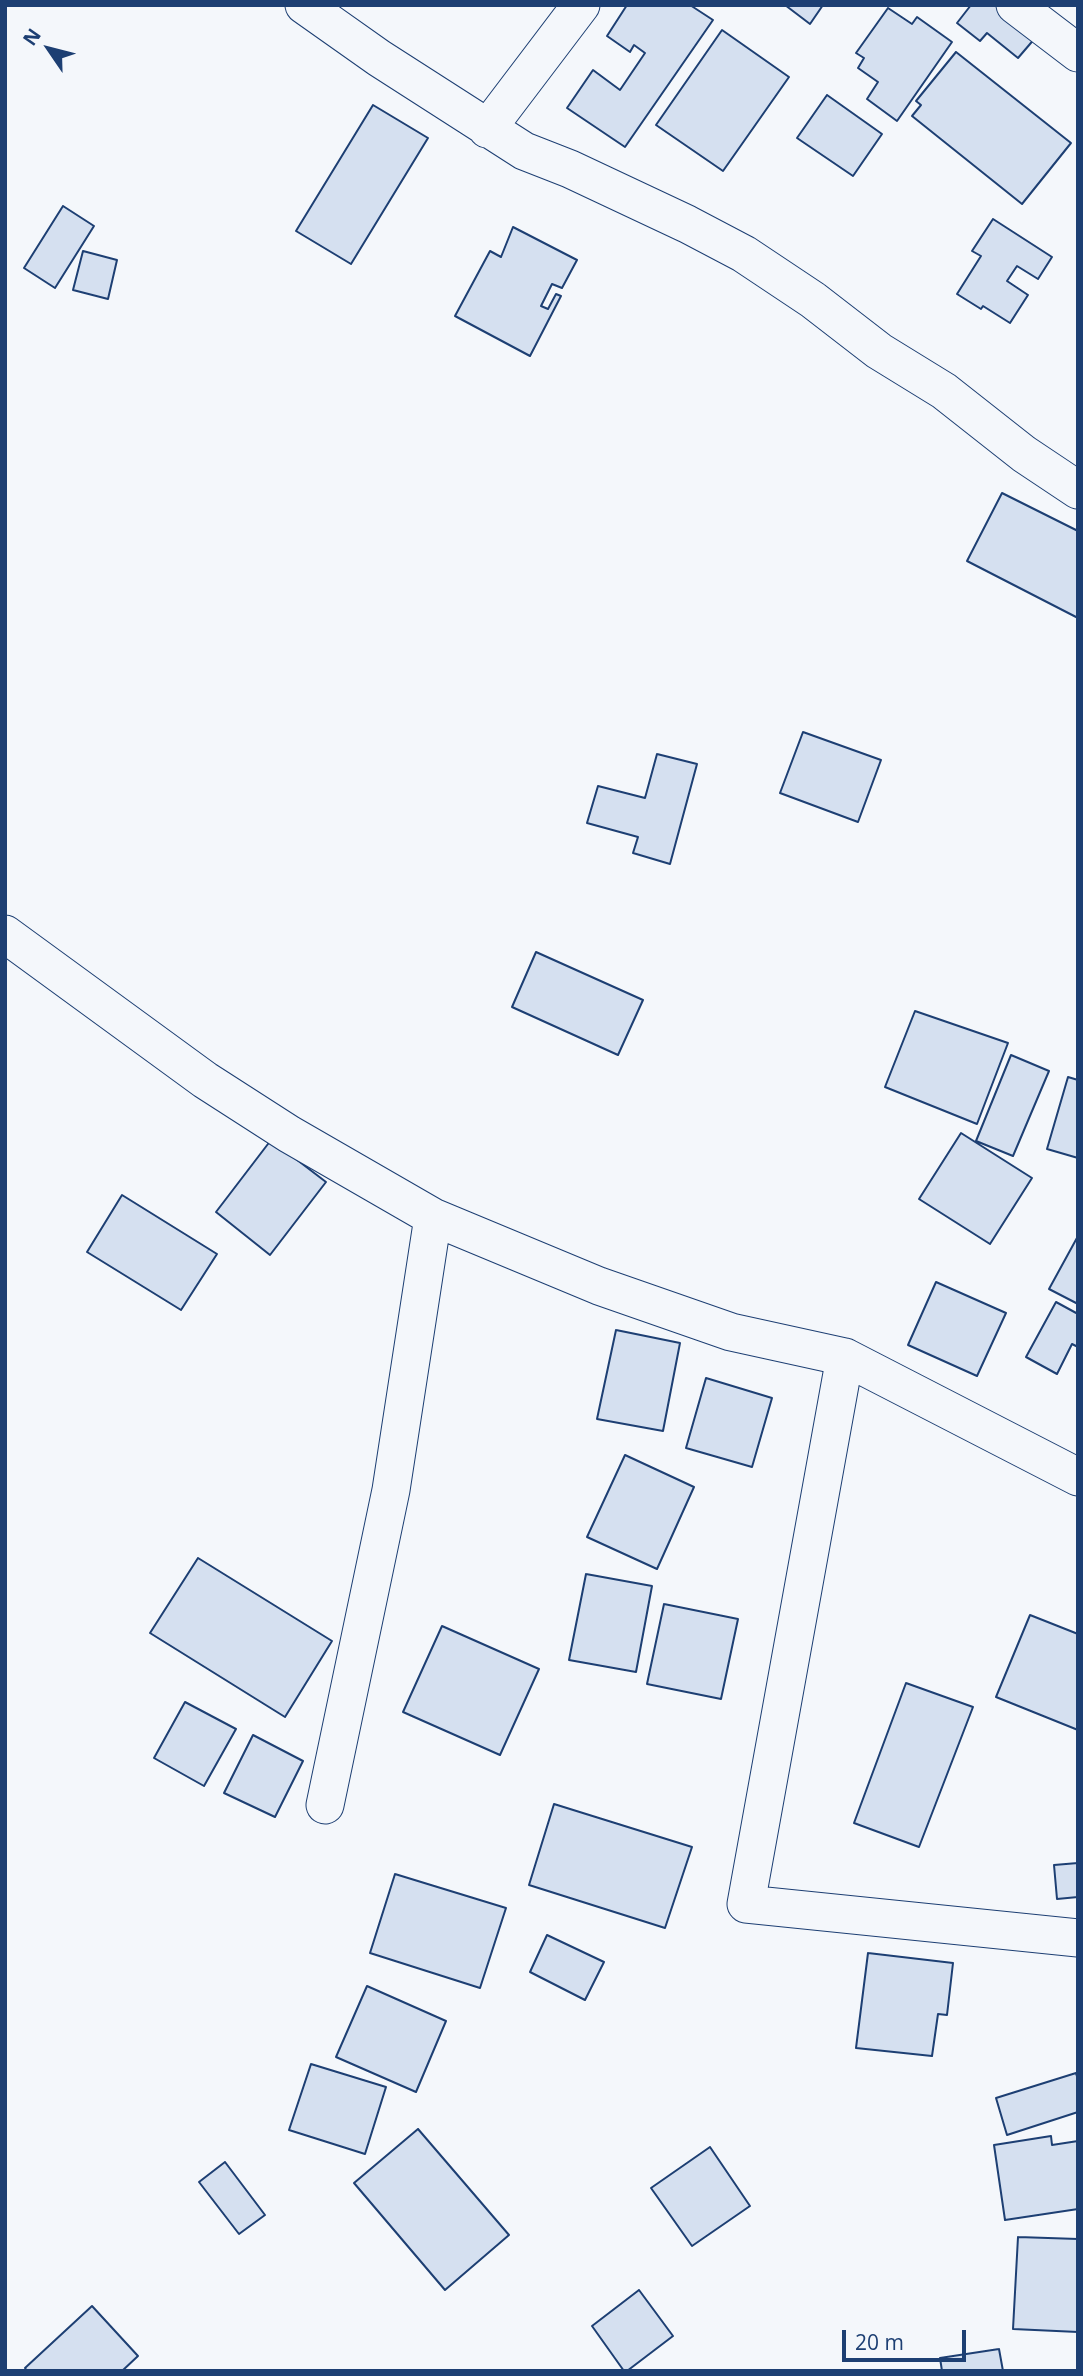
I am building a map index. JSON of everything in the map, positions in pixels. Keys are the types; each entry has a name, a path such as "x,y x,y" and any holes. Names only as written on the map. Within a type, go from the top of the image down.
{"street":[{"path":"304,5 379,58 524,151 570,169 744,254 813,300 879,351 944,391 1024,454 1078,490"},
{"path":"487,129 581,5"},
{"path":"1016,5 1078,53"},
{"path":"5,934 205,1080 289,1134 433,1217 598,1286 731,1332 845,1357 1078,1477"},
{"path":"325,1805 391,1490 433,1217"},
{"path":"845,1357 746,1904 1078,1938"}],"building":[{"path":"627,5 690,5 713,20 625,147 567,108 593,70 620,90 645,53 634,45 630,52 607,36"},
{"path":"785,5 823,5 810,24"},
{"path":"971,5 998,5 1036,37 1018,58 987,33 980,41 957,23"},
{"path":"888,8 912,24 917,17 952,42 897,121 867,99 878,82 858,68 864,58 856,53"},
{"path":"722,30 789,77 723,171 656,125"},
{"path":"956,52 1071,143 1022,204 912,116 921,105 916,101"},
{"path":"827,95 882,134 853,176 797,138"},
{"path":"373,105 428,138 351,264 296,231"},
{"path":"63,206 94,226 55,288 24,268"},
{"path":"993,219 1052,257 1038,279 1017,266 1007,281 1028,295 1010,323 957,294 981,256 972,251"},
{"path":"513,227 577,260 562,288 552,284 541,306 548,309 556,294 561,296 530,356 455,316 490,251 501,257"},
{"path":"83,251 117,260 108,299 73,290"},
{"path":"1002,493 1078,531 1078,618 967,561"},
{"path":"803,732 881,760 858,822 780,793"},
{"path":"657,754 697,764 670,864 633,853 638,837 587,823 598,786 645,798"},
{"path":"536,952 643,1000 618,1055 512,1007"},
{"path":"915,1011 1008,1043 977,1124 885,1087"},
{"path":"1011,1055 1049,1071 1013,1156 976,1141"},
{"path":"1068,1077 1078,1080 1078,1158 1047,1149"},
{"path":"961,1133 1032,1178 990,1244 919,1199"},
{"path":"271,1140 326,1182 270,1255 216,1212"},
{"path":"122,1195 217,1254 181,1310 87,1252"},
{"path":"1078,1236 1078,1304 1049,1289"},
{"path":"936,1282 1006,1313 977,1376 908,1345"},
{"path":"1056,1302 1078,1314 1078,1347 1072,1344 1057,1374 1026,1357"},
{"path":"616,1330 680,1343 663,1431 597,1419"},
{"path":"706,1378 772,1398 752,1467 686,1448"},
{"path":"625,1455 694,1487 657,1569 587,1537"},
{"path":"198,1558 332,1641 285,1717 150,1633"},
{"path":"586,1574 652,1586 636,1672 569,1660"},
{"path":"664,1604 738,1619 721,1699 647,1684"},
{"path":"1030,1615 1078,1634 1078,1730 996,1697"},
{"path":"442,1626 539,1669 500,1755 403,1712"},
{"path":"906,1683 973,1707 919,1847 854,1823"},
{"path":"185,1702 236,1729 204,1786 154,1758"},
{"path":"253,1735 303,1761 275,1817 224,1793"},
{"path":"554,1804 692,1847 665,1928 529,1885"},
{"path":"1078,1863 1078,1897 1057,1899 1054,1865"},
{"path":"395,1874 506,1908 480,1988 370,1953"},
{"path":"547,1935 604,1962 585,2000 530,1972"},
{"path":"868,1953 953,1963 947,2015 938,2014 932,2056 856,2048"},
{"path":"367,1986 446,2021 416,2092 336,2057"},
{"path":"311,2064 386,2087 365,2154 289,2130"},
{"path":"1076,2073 1078,2112 1007,2135 996,2098"},
{"path":"418,2129 509,2235 445,2290 354,2183"},
{"path":"1051,2136 1052,2145 1078,2141 1078,2209 1005,2220 994,2145"},
{"path":"710,2147 750,2206 692,2246 651,2188"},
{"path":"225,2162 265,2215 239,2234 199,2182"},
{"path":"1018,2237 1078,2239 1078,2332 1013,2329"},
{"path":"639,2290 673,2336 624,2371 592,2326"},
{"path":"92,2306 138,2356 122,2371 27,2371 25,2368"},
{"path":"999,2349 1003,2371 942,2371 940,2358"}]}
